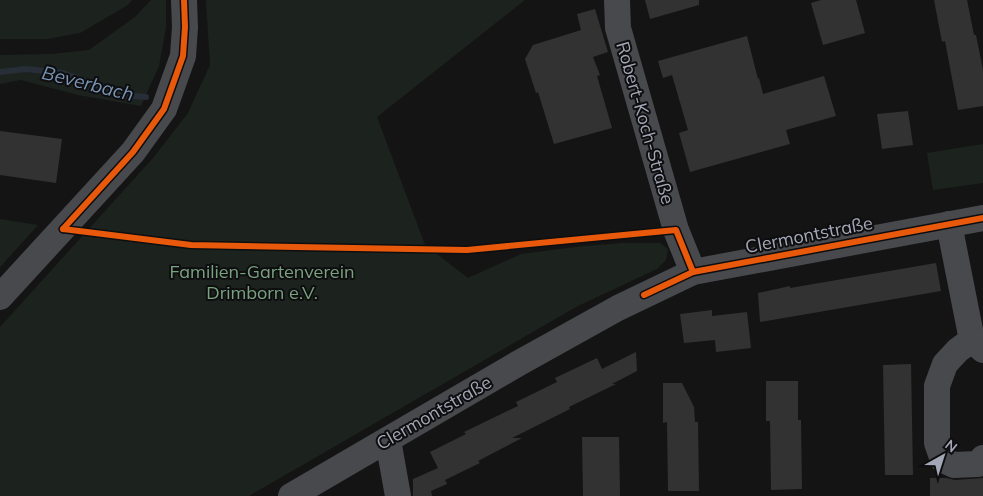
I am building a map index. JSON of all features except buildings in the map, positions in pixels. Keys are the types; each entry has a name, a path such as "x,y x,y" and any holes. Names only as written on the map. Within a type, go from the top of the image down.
{"street":[{"path":"0,297 133,152 164,109 183,56 184,0"},
{"name":"Robert-Koch-Straße","path":"617,0 618,28 676,230 693,272"},
{"name":"Clermontstraße","path":"291,496 519,363 618,308 693,272 983,218"},
{"path":"949,224 978,345 958,350 945,364 938,386 937,444 943,460 954,465 978,464 983,458"},
{"path":"388,440 398,496"}],"green space":[{"path":"0,0 132,0 128,5 80,33 47,39 0,39"},
{"path":"151,0 166,0 166,27 159,66 141,106 78,95 21,80 0,84 0,55 51,54 89,50 135,17"},
{"name":"Familien-Gartenverein Drimborn e.V.","path":"206,0 525,0 377,117 425,245 468,278 521,254 575,247 622,243 660,243 668,249 666,260 657,269 576,307 249,496 0,496 0,327 153,158 188,113 210,65"},
{"path":"983,144 983,183 933,190 927,153"},
{"path":"0,219 38,225 0,267"}],"waterway":[{"name":"Beverbach","path":"0,72 26,69 63,73 124,95 146,97"}],"cycle path":[{"path":"63,229 133,152 164,109 183,56 184,0"},
{"path":"644,295 693,272 983,218"},
{"path":"63,229 191,245 467,250 676,230 693,272"}]}
